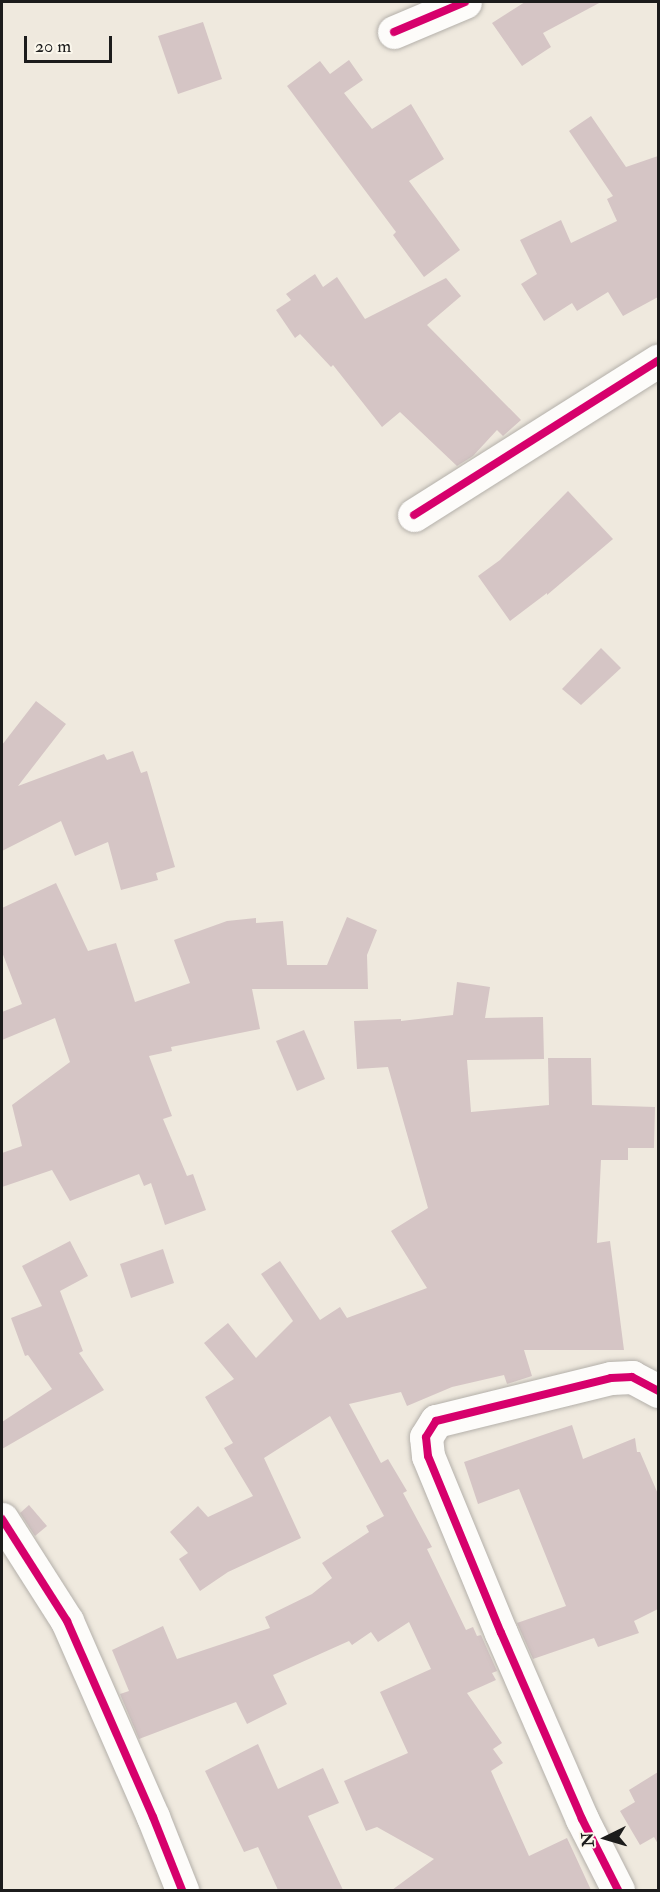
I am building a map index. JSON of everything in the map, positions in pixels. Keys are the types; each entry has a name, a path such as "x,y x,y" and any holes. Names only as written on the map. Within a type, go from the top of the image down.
{"street":[{"path":"394,32 465,2"},
{"path":"414,515 658,361"},
{"path":"618,1890 582,1819 501,1633 428,1456 426,1437 436,1421 611,1378 632,1377 658,1391"},
{"path":"2,1519 67,1621 153,1817 182,1890"}],"building":[{"path":"525,2 601,2 543,33 551,47 522,66 492,23"},
{"path":"203,22 222,79 178,94 158,36"},
{"path":"349,60 363,80 344,93 372,129 411,104 444,159 409,181 460,250 424,277 393,235 396,232 287,86 320,61 330,74"},
{"path":"591,116 626,167 658,156 658,297 623,316 608,292 577,311 572,303 544,321 521,284 537,274 520,240 561,220 571,243 617,221 607,199 613,196 569,131"},
{"path":"315,274 323,287 337,277 365,319 446,278 461,296 427,325 521,420 503,436 497,430 473,456 457,466 400,412 382,427 333,365 331,367 300,334 295,338 276,310 291,300 286,294"},
{"path":"568,491 613,539 547,595 547,593 510,621 478,576 500,560"},
{"path":"601,648 621,668 581,705 562,689"},
{"path":"36,701 66,724 18,786 104,754 107,760 133,751 141,773 147,771 175,867 156,873 158,880 121,890 108,842 75,856 61,821 2,851 2,745"},
{"path":"56,883 88,951 116,943 135,1002 190,983 174,940 227,921 256,918 256,923 283,921 287,965 327,965 347,917 377,930 367,955 368,989 252,989 260,1029 171,1047 172,1051 149,1056 172,1116 163,1119 187,1176 193,1174 206,1210 165,1225 151,1183 144,1186 139,1174 70,1201 52,1170 2,1187 2,1153 22,1146 12,1105 70,1062 55,1018 2,1040 2,1012 22,1004 2,952 2,908"},
{"path":"457,982 490,987 485,1018 543,1017 544,1059 467,1060 471,1112 549,1105 548,1058 591,1058 592,1105 655,1107 654,1148 628,1148 628,1160 601,1160 597,1243 610,1241 624,1350 524,1350 532,1376 507,1384 504,1375 452,1387 407,1406 401,1392 349,1404 381,1463 388,1459 407,1491 403,1493 432,1547 427,1549 466,1630 473,1627 477,1636 481,1635 497,1671 492,1673 496,1680 467,1693 502,1743 493,1749 503,1763 491,1771 529,1856 567,1838 591,1890 392,1890 434,1859 377,1827 366,1831 344,1781 408,1753 380,1692 431,1669 409,1622 378,1642 371,1632 352,1645 349,1641 273,1675 287,1704 247,1724 236,1702 139,1739 120,1694 129,1691 112,1650 163,1626 177,1659 270,1628 265,1617 312,1594 332,1578 322,1563 369,1532 366,1526 384,1516 330,1416 264,1458 301,1538 228,1572 200,1591 179,1559 188,1553 170,1532 198,1506 208,1517 253,1496 224,1448 233,1443 205,1397 234,1379 204,1343 228,1323 256,1358 293,1321 261,1274 280,1261 320,1320 340,1307 347,1318 427,1288 391,1231 428,1208 388,1067 357,1069 354,1021 401,1019 401,1021 453,1015"},
{"path":"304,1030 325,1079 297,1091 276,1041"},
{"path":"70,1241 88,1276 60,1291 83,1351 79,1353 104,1390 2,1449 2,1422 52,1389 28,1355 25,1356 11,1318 42,1306 22,1266"},
{"path":"163,1249 174,1283 131,1298 120,1264"},
{"path":"572,1425 583,1459 635,1438 637,1452 640,1452 658,1494 658,1609 634,1621 639,1633 598,1647 594,1638 533,1659 517,1623 566,1606 519,1489 478,1504 464,1462"},
{"path":"29,1505 47,1526 35,1536 20,1513"},
{"path":"258,1744 278,1789 323,1768 339,1803 308,1816 343,1890 278,1890 258,1847 244,1852 205,1771"},
{"path":"658,1772 658,1844 654,1837 640,1845 620,1811 635,1802 629,1790"}],"cycle path":[{"path":"394,32 465,2"},
{"path":"414,515 658,361"},
{"path":"618,1890 582,1819 501,1633 428,1456 426,1437 436,1421 611,1378 632,1377 658,1391"},
{"path":"2,1519 67,1621 153,1817 182,1890"}]}
